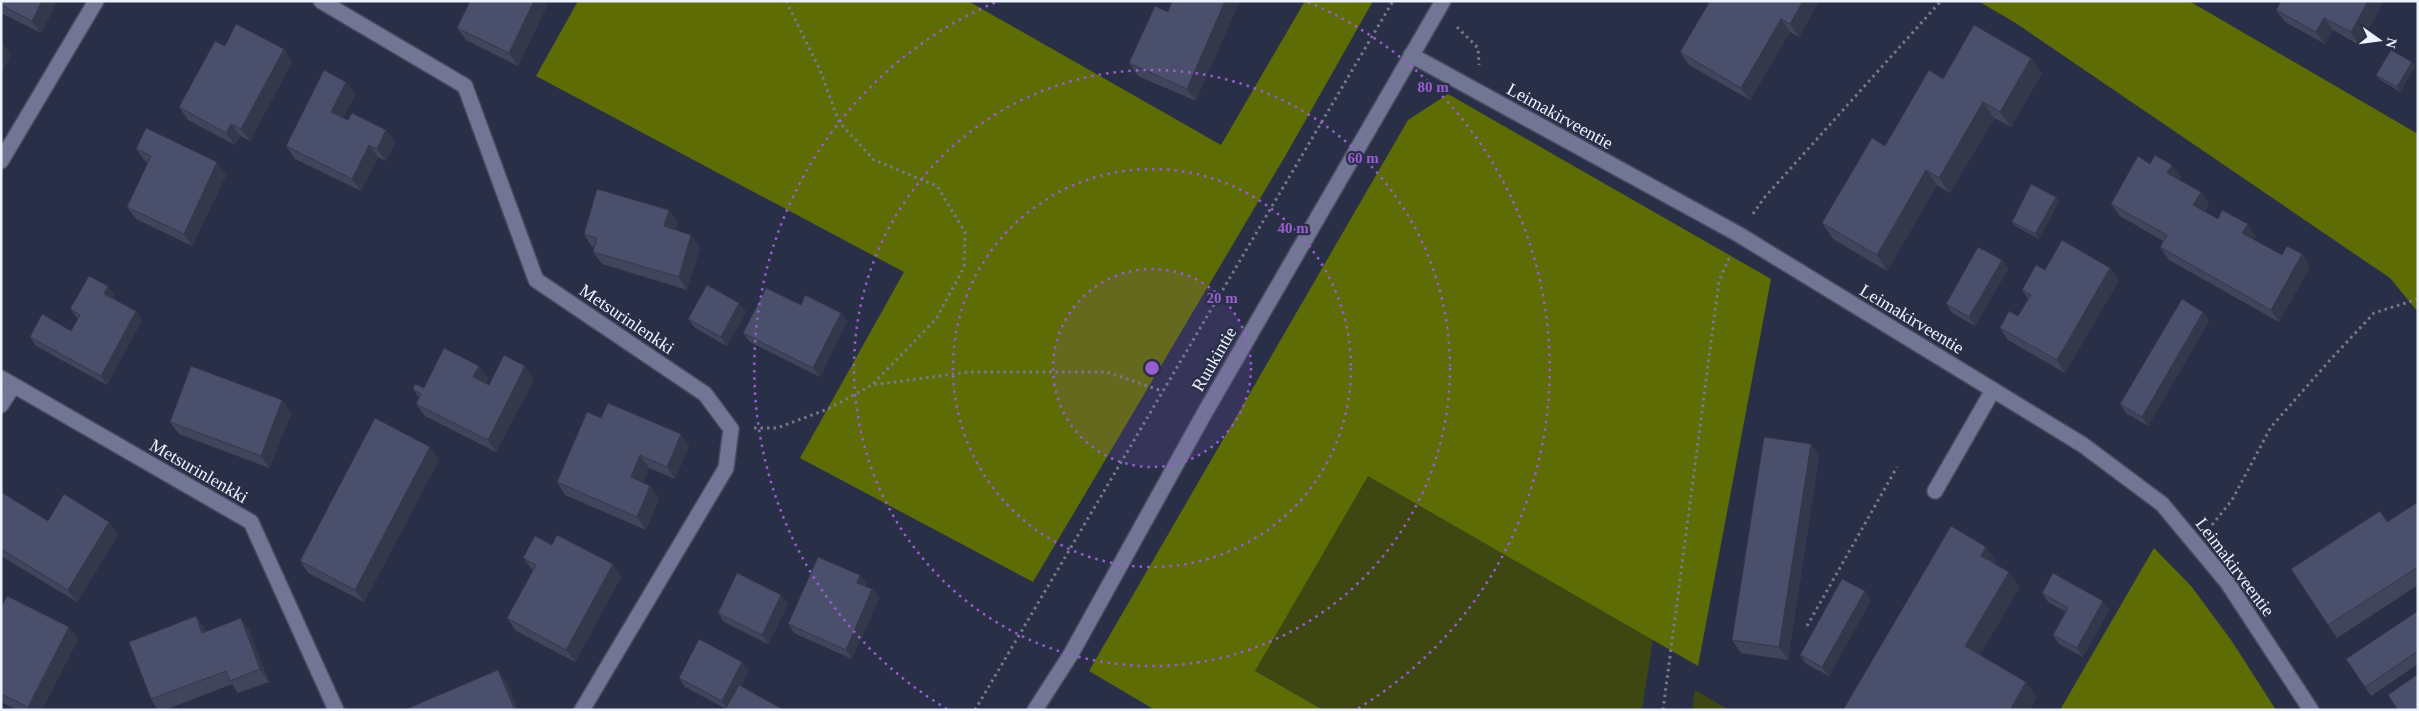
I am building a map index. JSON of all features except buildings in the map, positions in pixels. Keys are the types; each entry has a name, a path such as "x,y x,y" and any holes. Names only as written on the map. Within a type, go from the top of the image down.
{"street":[{"path":"1,161 96,1"},
{"name":"Metsurinlenkki","path":"321,1 464,86 536,280 705,394 731,429"},
{"name":"Ruukintie","path":"1035,710 1071,654 1204,414 1442,1"},
{"name":"Leimakirveentie","path":"1411,55 1738,234 2083,446 2162,504 2227,582 2311,710"},
{"path":"1,405 7,382"},
{"name":"Metsurinlenkki","path":"7,382 251,522 336,710"},
{"path":"1935,491 1994,390"},
{"path":"582,710 726,468 731,429"}],"path":[{"path":"731,429 777,428 828,409 872,385 936,319 964,267 965,232 937,186 874,160 839,122 820,70 786,1"},
{"path":"975,710 1393,1"},
{"path":"1663,710 1719,281 1738,234 1764,198 1941,1"},
{"path":"1435,15 1458,28 1478,48 1480,94"},
{"path":"2195,545 2232,500 2271,427 2331,359 2374,312 2418,299"},
{"path":"872,385 969,372 1108,372 1162,391"},
{"path":"1808,626 1897,467"}],"green space":[{"path":"578,1 968,1 1221,145 1305,1 1373,1 1287,153 1033,582 800,458 904,272 536,76"},
{"path":"1978,1 2189,1 2418,134 2418,312 2390,278 2014,22"},
{"path":"1448,94 1771,279 1698,666 1368,476 1255,671 1323,710 1155,710 1089,671 1408,120"},
{"path":"1368,475 1653,639 1642,710 1323,710 1255,671"},
{"path":"2154,548 2191,586 2231,640 2276,710 2060,710"},
{"path":"1695,690 1729,710 1692,710"}]}
